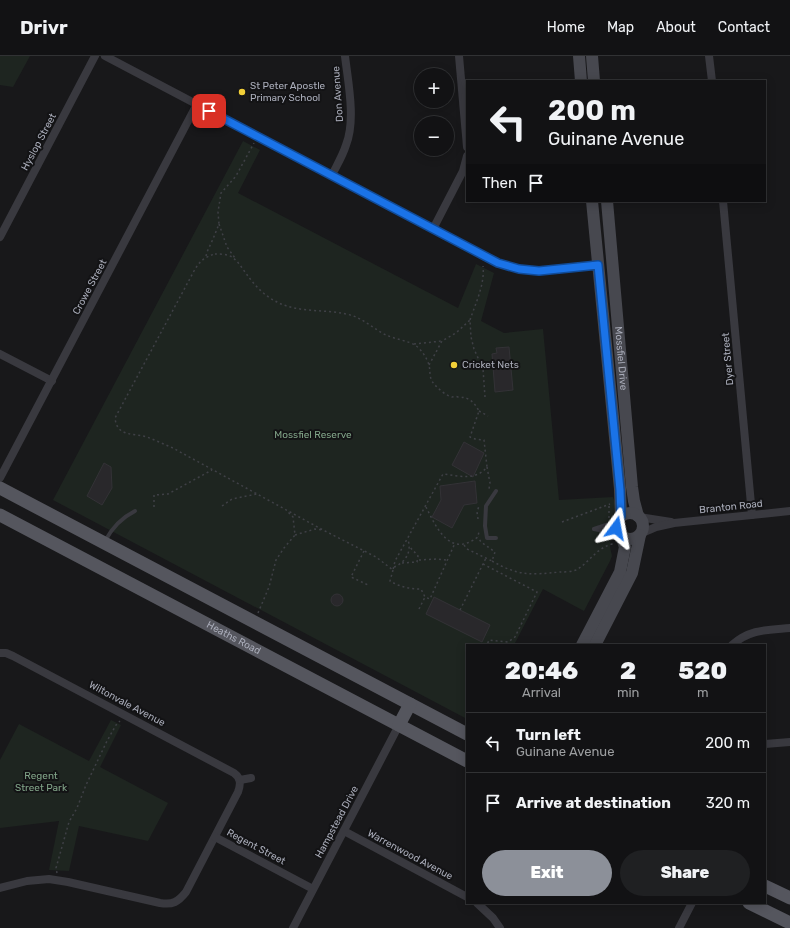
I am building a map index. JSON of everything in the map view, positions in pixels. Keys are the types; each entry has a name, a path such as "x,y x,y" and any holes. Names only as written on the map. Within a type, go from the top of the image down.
{"main road":[{"path":"0,488 466,733"},
{"name":"Heaths Road","path":"0,515 466,760"},
{"path":"399,725 410,704"},
{"path":"766,886 790,898"},
{"path":"751,904 790,923"}],"street":[{"name":"Hyslop Street","path":"0,237 95,56"},
{"path":"105,56 498,263 519,269 539,271 598,265"},
{"name":"Don Avenue","path":"332,176 347,144 350,130 345,56"},
{"path":"459,56 466,136"},
{"path":"579,56 581,80"},
{"path":"592,56 594,80"},
{"path":"709,56 712,80"},
{"name":"Crowe Street","path":"0,478 197,104"},
{"path":"433,229 463,171 466,160"},
{"name":"Mossfiel Drive","path":"592,202 620,489 616,519"},
{"name":"Mossfiel Drive","path":"609,202 632,487 634,501 639,516"},
{"name":"Dyer Street","path":"723,202 752,514"},
{"path":"0,354 52,381"},
{"name":"Branton Road","path":"641,534 656,527 674,523 790,511"},
{"path":"583,644 620,572 625,547 618,538 616,519 630,513 639,516 643,524 632,572 596,644"},
{"name":"Branton Road","path":"639,516 674,523"},
{"path":"618,538 634,540 641,534"},
{"path":"733,644 740,638 750,633 790,628"},
{"name":"Wiltonvale Avenue","path":"0,653 6,653 13,656 234,772 240,780"},
{"name":"Hampstead Drive","path":"293,928 399,725"},
{"path":"766,744 790,742"},
{"path":"215,837 238,792 240,780 251,778"},
{"name":"Warrenwood Avenue","path":"344,832 466,896"},
{"name":"Regent Street","path":"0,888 27,881 49,879 178,906 215,837 314,889"},
{"path":"478,904 493,918 500,928"},
{"path":"679,928 691,904"}],"lane":[{"path":"496,491 486,506 485,526 488,538 496,538"},
{"path":"104,543 110,532 120,521 135,511"},
{"path":"616,519 594,529 618,538"}],"path":[{"path":"258,136 236,176 221,193 218,212 219,224 227,247 260,289 277,302 291,307 347,314 361,318 385,334 398,340 414,344 442,340 456,333 470,320"},
{"path":"206,256 219,224"},
{"path":"237,261 232,257 223,254 215,254 206,256 199,262 115,418 115,425 119,430 125,433 147,438 171,447 323,530 376,557 393,570"},
{"path":"482,255 484,275 470,320 471,337 474,349 483,369 485,397"},
{"path":"429,365 442,340"},
{"path":"414,344 420,349 429,365 430,378 435,385 444,393 452,397 469,398 476,404 479,411 488,416"},
{"path":"479,411 470,437 484,440 490,483 487,492"},
{"path":"455,544 430,599 425,597 421,589 411,589 397,586 390,581 394,566 443,474 467,478 483,472 487,467"},
{"path":"154,507 154,495 168,494 213,470"},
{"path":"222,506 232,498 257,494"},
{"path":"479,524 477,512 480,503"},
{"path":"562,522 613,503"},
{"path":"609,505 616,519"},
{"path":"426,506 440,532 448,540 455,544 466,545 478,537"},
{"path":"287,510 293,517 295,535"},
{"path":"254,622 269,587 276,560 284,548 295,535 315,529 323,530"},
{"path":"479,531 478,537 481,542 495,552 492,561"},
{"path":"464,545 467,549 506,569 532,575 576,570 604,546 612,544 618,538"},
{"path":"407,540 409,546 418,556 419,560"},
{"path":"402,563 405,560 409,546"},
{"path":"364,551 351,577 368,585"},
{"path":"460,610 486,558"},
{"path":"394,566 402,563 417,562 419,560 448,560"},
{"path":"483,564 537,592 515,637 508,642 489,640 487,644"},
{"path":"419,609 425,597"},
{"path":"58,874 56,868 69,822 77,808 88,780 116,725 122,719"}],"green space":[{"path":"0,56 30,56 13,87 0,85"},
{"name":"Mossfiel Reserve","path":"243,141 260,150 238,193 458,308 476,264 494,273 481,321 504,333 543,329 559,500 613,497 617,508 612,518 610,547 612,556 584,611 543,589 515,644 466,644 466,718 53,500"},
{"name":"Regent Street Park","path":"111,720 121,725 100,767 168,803 148,841 79,826 69,871 49,870 59,821 0,828 0,760 19,724 89,761"}],"building":[{"path":"509,347 513,390 495,392 492,354 497,353 496,348"},
{"path":"464,442 484,453 473,477 452,465"},
{"path":"104,463 111,467 112,488 102,505 87,496"},
{"path":"475,481 477,503 464,505 452,528 432,517 441,500 440,486"},
{"path":"335,594 339,594 343,600 339,606 335,606 331,602 331,598"},
{"path":"434,597 490,625 482,642 426,614"}],"place":[{"name":"St Peter Apostle Primary School","path":"242,92"},
{"name":"Cricket Nets","path":"454,365"}],"route":[{"path":"209,111 498,263 519,269 539,271 598,265 620,490 621,516 616,528"}]}
